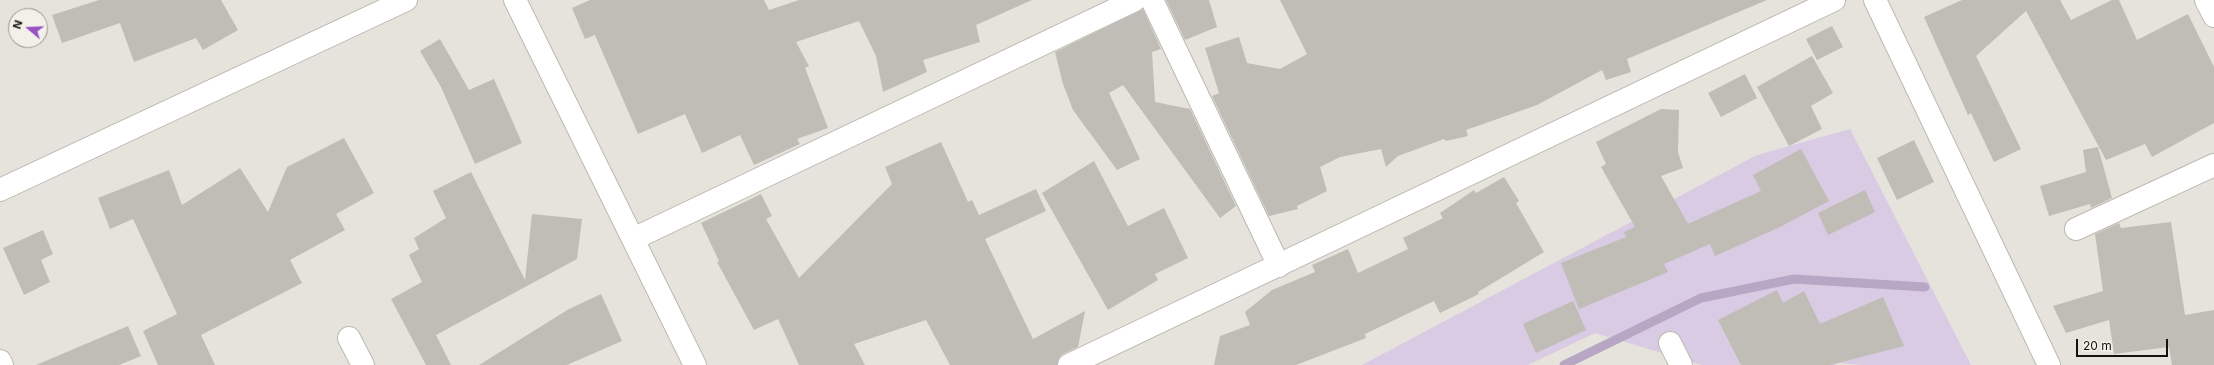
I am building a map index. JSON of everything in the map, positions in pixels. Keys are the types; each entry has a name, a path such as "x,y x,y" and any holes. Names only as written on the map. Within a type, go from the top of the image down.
{"street":[{"path":"0,190 406,0"},
{"path":"515,0 695,365"},
{"path":"633,239 1135,0"},
{"path":"1152,0 1279,266"},
{"path":"1069,365 1834,0"},
{"path":"1875,0 2049,365"},
{"path":"2206,0 2214,16"},
{"path":"2076,229 2214,165"},
{"path":"349,338 362,365"},
{"path":"1670,343 1681,365"},
{"path":"0,361 2,365"}],"shaded area":[{"path":"1850,129 1971,365 1862,365 1839,363 1834,365 1702,365 1595,333 1528,365 1362,365 1757,155"}],"building":[{"path":"99,0 221,0 238,30 203,50 196,38 134,62 120,23 62,43 52,15"},
{"path":"590,0 764,0 769,10 799,0 1032,0 976,25 980,42 923,60 927,72 883,92 876,56 859,21 796,42 809,66 805,68 828,128 797,139 800,144 754,165 740,135 702,153 685,114 638,134 595,35 585,39 572,8"},
{"path":"1166,0 1209,0 1217,27 1185,40"},
{"path":"1280,0 1767,0 1627,59 1631,72 1606,80 1602,70 1537,105 1466,130 1468,136 1446,141 1444,139 1398,156 1386,167 1381,149 1340,157 1320,167 1327,191 1297,206 1298,209 1269,216 1212,96 1219,93 1205,48 1239,37 1247,63 1280,69 1307,54"},
{"path":"1962,0 2060,0 2071,20 2112,0 2119,0 2137,40 2188,14 2214,67 2214,123 2152,157 2145,144 2106,160 2026,11 1976,56 2021,149 1994,162 1971,113 1968,115 1924,17"},
{"path":"1143,9 1161,49 1152,52 1155,102 1190,109 1236,206 1220,218 1123,85 1109,93 1140,159 1117,170 1073,110 1063,84 1055,52"},
{"path":"1832,26 1843,47 1817,60 1806,39"},
{"path":"440,39 469,90 494,79 522,143 475,164 441,87 420,51"},
{"path":"1812,56 1833,93 1811,106 1822,129 1789,146 1757,87"},
{"path":"1745,74 1757,98 1721,117 1708,93"},
{"path":"1661,109 1679,110 1678,152 1683,168 1661,176 1688,224 1761,191 1753,175 1801,149 1829,201 1780,227 1715,256 1710,244 1664,264 1668,272 1579,309 1561,263 1626,237 1624,232 1635,227 1601,167 1606,164 1596,142"},
{"path":"344,138 374,193 336,214 345,230 290,260 302,283 201,335 215,365 158,365 143,331 177,314 133,219 110,229 98,198 169,170 182,205 240,168 268,212 287,167"},
{"path":"1914,140 1934,182 1897,200 1877,158"},
{"path":"941,142 968,202 972,200 979,215 1036,189 1046,211 985,239 1033,339 1085,311 1078,347 1063,354 1059,358 1057,365 950,365 926,320 854,344 865,365 799,365 778,319 754,330 717,262 719,261 701,223 761,194 772,216 766,219 799,278 892,184 885,167"},
{"path":"2098,147 2112,198 2091,208 2090,204 2049,216 2040,186 2086,172 2083,150"},
{"path":"1094,161 1128,226 1164,208 1188,258 1155,274 1158,280 1108,310 1042,193"},
{"path":"471,172 525,280 532,214 582,219 577,259 436,335 451,365 426,365 391,299 422,282 409,255 419,249 414,238 446,218 433,191"},
{"path":"1504,177 1519,201 1516,203 1544,252 1478,292 1479,294 1440,313 1434,301 1365,334 1366,338 1296,365 1214,365 1220,336 1250,325 1245,312 1272,290 1315,272 1312,265 1348,249 1358,273 1408,249 1403,238 1443,218 1440,213 1474,190 1476,193"},
{"path":"1865,190 1875,212 1828,235 1818,213"},
{"path":"2171,222 2185,315 2214,310 2214,365 2172,365 2169,347 2114,354 2109,320 2066,333 2053,306 2103,291 2095,234 2119,223 2121,228"},
{"path":"43,230 53,254 41,260 50,282 24,295 3,248"},
{"path":"1777,290 1783,303 1804,291 1820,324 1883,297 1904,346 1830,365 1741,365 1718,320"},
{"path":"601,294 622,341 567,365 479,365 569,309"},
{"path":"1573,301 1586,330 1536,353 1523,324"},
{"path":"128,326 141,356 119,365 36,365"}],"waterway":[{"path":"1564,365 1701,298 1794,279 1925,287"}]}
